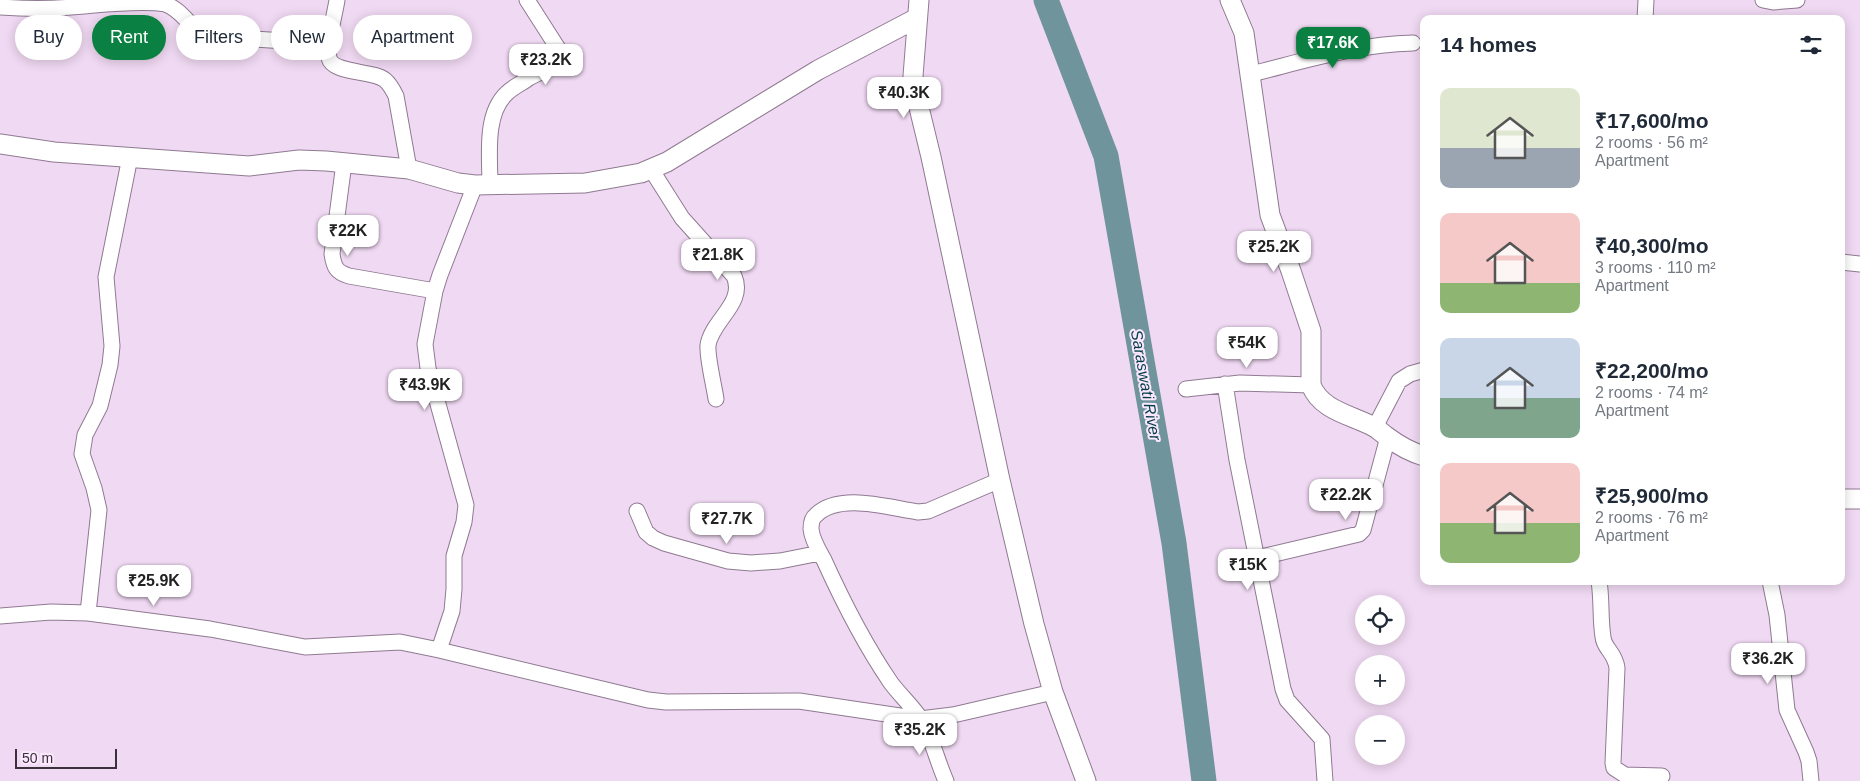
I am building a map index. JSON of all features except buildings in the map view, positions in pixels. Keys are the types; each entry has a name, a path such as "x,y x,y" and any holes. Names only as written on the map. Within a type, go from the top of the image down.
{"street":[{"path":"335,15 337,0"},
{"path":"439,650 452,611 454,556 464,522 466,505 426,356 425,344 435,290 449,249 483,185 491,124 497,105 507,93 536,74 550,68 560,56 560,50 526,0"},
{"path":"1230,0 1244,33 1270,215 1291,271 1310,331 1311,385 1318,398 1338,412 1381,432 1412,453 1420,455"},
{"path":"1645,15 1646,0"},
{"path":"1763,0 1773,2 1797,0"},
{"path":"0,7 54,8 113,3 162,2 172,7 200,33 207,36 271,40"},
{"path":"0,144 54,152 249,166 299,160 344,163 409,169 458,183 483,185 585,183 628,176 651,169 684,153 918,9"},
{"path":"918,9 913,76 915,91 931,157 1000,480 1034,624 1053,692 1086,781"},
{"path":"1251,74 1346,50 1382,44 1413,43"},
{"path":"330,60 333,64 342,68 376,75 384,79 391,86 396,96 409,169"},
{"path":"88,613 99,510 94,488 82,454 85,435 100,406 110,365 112,346 106,277 130,158"},
{"path":"344,163 332,254 335,268 349,276 435,290"},
{"path":"651,169 682,218 734,276 736,281 737,292 708,344 716,399"},
{"path":"1845,262 1860,264"},
{"path":"1257,558 1359,534 1364,530 1381,432 1399,381 1410,374 1420,371"},
{"path":"1186,389 1226,384 1311,385"},
{"path":"1226,384 1232,435 1283,689 1287,700 1322,739 1325,781"},
{"path":"946,781 920,718 888,676 850,613 813,538 812,522 815,516 829,506 853,502 918,512 936,509 1000,480"},
{"path":"1845,499 1860,499"},
{"path":"637,511 646,532 653,538 664,543 728,561 751,563 780,561 820,553"},
{"path":"1599,585 1603,637 1606,646 1615,656 1617,668 1611,775 1662,776"},
{"path":"1771,585 1777,615 1787,710 1806,752 1811,781"},
{"path":"0,616 51,612 88,613 210,629 305,647 400,642 648,700 666,702 799,701 920,718 953,715 1053,692"}],"waterway":[{"name":"Saraswati River","path":"1046,0 1106,156 1174,543 1204,781"}]}
